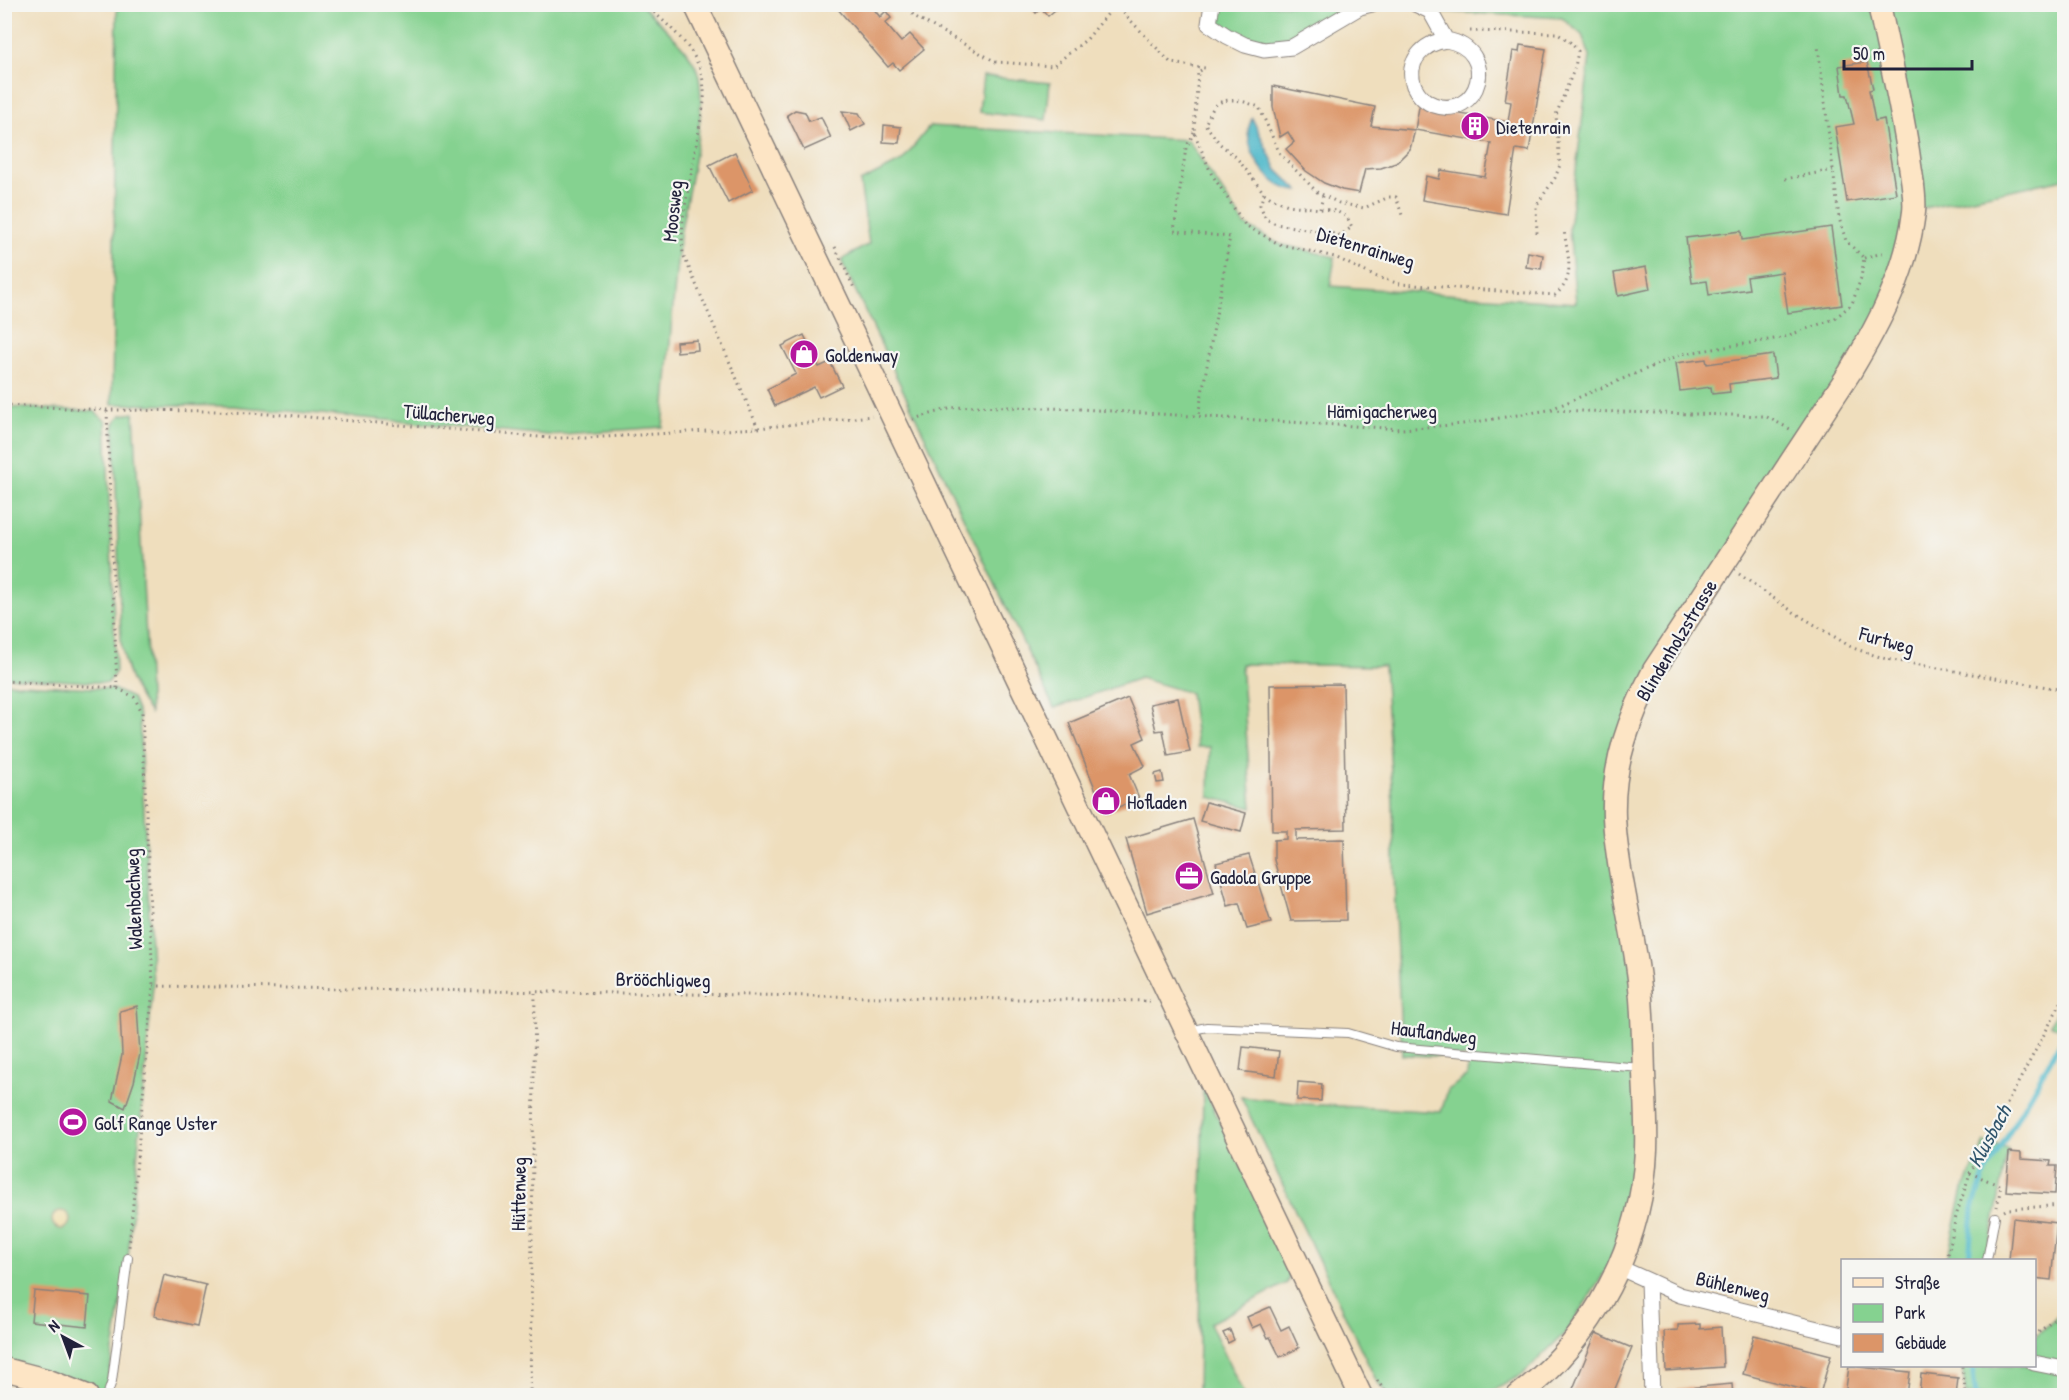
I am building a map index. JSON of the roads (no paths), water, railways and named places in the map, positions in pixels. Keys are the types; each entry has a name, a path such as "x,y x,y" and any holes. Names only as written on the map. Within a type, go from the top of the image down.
{"street":[{"path":"695,4 1361,1395"},
{"path":"1212,4 1209,24 1236,41 1264,50 1292,47 1360,7 1372,4"},
{"path":"1415,4 1430,11 1444,35 1467,47 1478,66 1479,77 1476,87 1462,103 1451,107 1440,107 1421,96 1412,76 1413,65 1418,55 1425,47 1444,35"},
{"name":"Blindenholzstrasse","path":"1518,1395 1559,1359 1594,1312 1618,1267 1638,1212 1646,1149 1640,986 1617,847 1614,814 1616,779 1623,744 1635,708 1654,670 1850,372 1879,322 1894,290 1906,254 1914,210 1906,141 1880,4"},
{"name":"Bühlenweg","path":"1618,1267 1680,1295 1841,1335"},
{"path":"1648,1281 1652,1395"},
{"path":"2036,1363 2064,1369"},
{"path":"4,1369 46,1380 87,1395"}],"lane":[{"name":"Hauflandweg","path":"1187,1031 1206,1027 1348,1033 1396,1047 1644,1069"},
{"path":"1987,1259 1995,1217"},
{"path":"107,1395 112,1381 128,1258"}],"water":[{"path":"1252,118 1277,170 1299,191 1279,185 1263,171 1257,162 1249,142 1248,132"}],"waterway":[{"name":"Klusbach","path":"1969,1259 1973,1208 1983,1178 2064,1036"},
{"name":"Klusbach","path":"1972,1367 1976,1396"}],"place":[{"name":"Dietenrain","path":"1475,126"},
{"name":"Goldenway","path":"804,354"},
{"name":"Hofladen","path":"1106,801"},
{"name":"Gadola Gruppe","path":"1189,876"},
{"name":"Golf Range Uster","path":"73,1122"}]}
